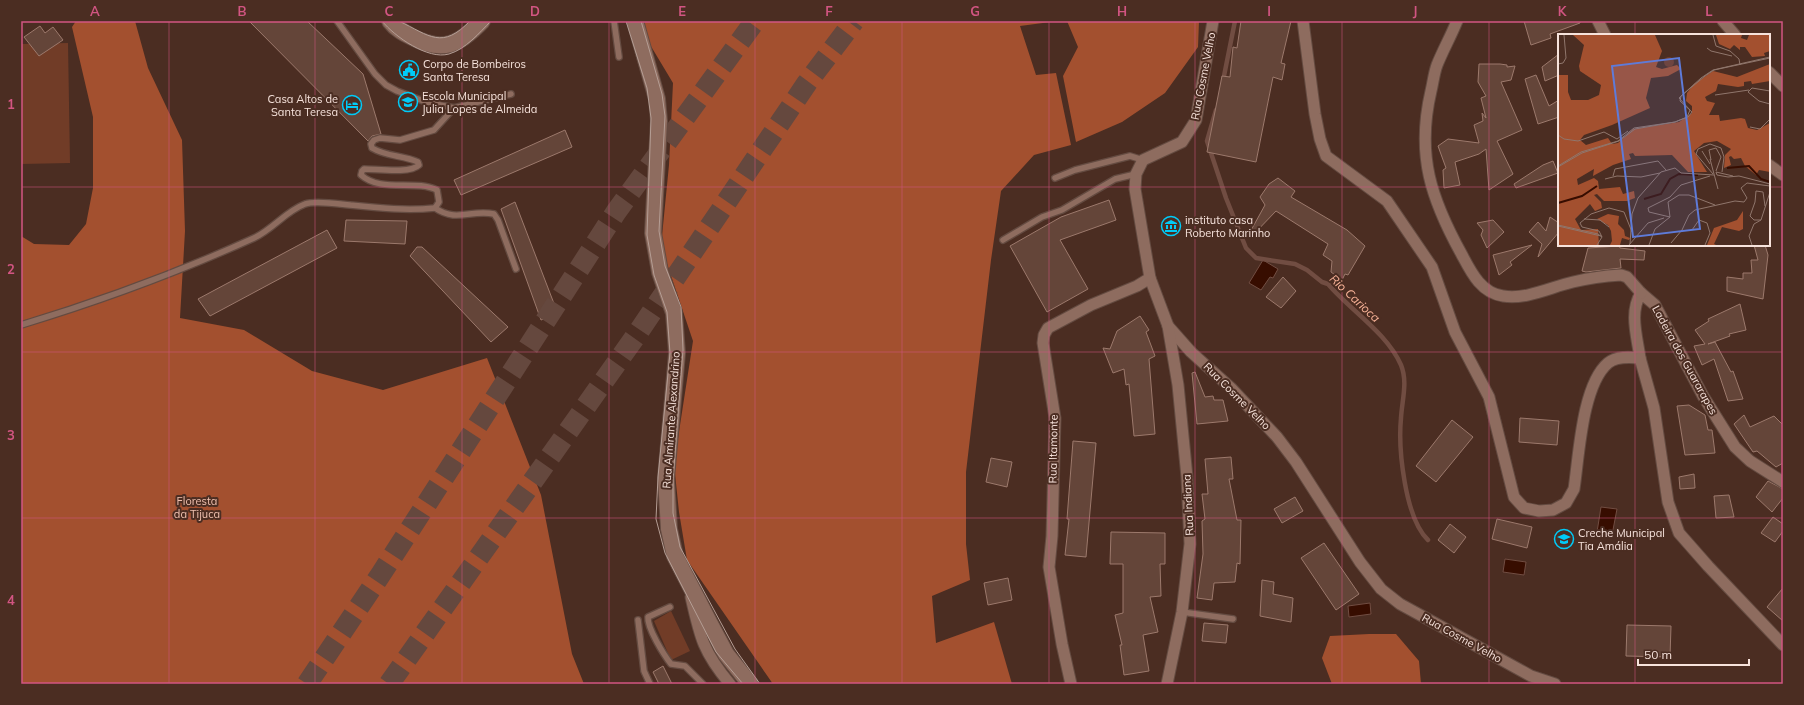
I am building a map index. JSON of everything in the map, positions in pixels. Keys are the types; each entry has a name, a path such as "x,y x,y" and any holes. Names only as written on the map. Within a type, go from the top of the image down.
{"street":[{"path":"390,21 402,32 425,44 449,46 465,38 482,21"},
{"name":"Rua Almirante Alexandrino","path":"635,21 653,83 659,121 653,233 660,272 674,313 677,353 668,445 666,509 673,552 726,654 750,684"},
{"name":"Rua Cosme Velho","path":"1213,21 1196,120 1182,142 1143,160 1136,174 1135,189 1150,278 1168,326 1191,352 1231,388 1277,437 1296,462 1360,562 1381,589 1400,604 1531,676 1555,684"},
{"path":"1303,21 1315,114 1320,139 1326,156 1387,201 1432,267 1458,338 1490,397 1514,497 1524,508 1539,512 1553,510 1566,503 1574,489 1590,390 1599,374 1608,363 1627,356 1640,358"},
{"path":"1457,21 1436,66 1426,110 1424,149 1427,172 1434,197 1453,240 1476,281 1490,292 1503,296 1528,295 1574,281 1621,275 1627,277 1641,293"},
{"path":"1598,21 1604,34"},
{"path":"1723,21 1734,34"},
{"path":"1770,73 1783,86"},
{"path":"1770,166 1783,175"},
{"name":"Rua Itamonte","path":"1071,684 1060,637 1048,567 1052,536 1055,418 1043,343 1044,335 1048,328 1091,304 1137,286 1150,278"},
{"name":"Ladeira dos Guararapes","path":"1783,482 1750,461 1735,447 1703,396 1655,305 1641,293 1635,304 1634,313 1640,358 1654,408 1668,502 1679,533 1708,566 1783,645"},
{"name":"Rua Indiana","path":"1167,684 1182,612 1190,544 1187,477 1178,385 1168,326"},
{"path":"687,580 700,637 707,652 730,684"}],"lane":[{"path":"337,21 375,74 386,85 426,102 454,108 511,94"},
{"path":"614,21 619,57"},
{"path":"435,208 439,202 437,190 381,184 365,179 361,175 364,169 401,170 417,168 419,165 418,162 380,152 372,148 371,144 374,140 380,138 400,140 434,130 454,108"},
{"path":"1055,178 1075,170 1130,156 1143,160"},
{"path":"1003,240 1042,217 1062,210 1115,179 1136,174"},
{"path":"21,325 156,279 206,259 265,233 290,212 306,204 330,204 410,210 435,208 445,214 453,216 487,212 494,214 498,220 516,269"},
{"path":"670,607 648,617 649,623 665,657 671,664 685,666 703,684"},
{"path":"1182,612 1233,619"},
{"path":"638,620 644,671 650,684"}],"shaded area":[{"path":"68,43 70,163 21,164 21,44"},
{"path":"1263,260 1278,269 1273,278 1270,277 1261,290 1249,283"},
{"path":"1601,507 1617,509 1612,535 1597,532"},
{"path":"1505,559 1526,562 1524,575 1503,572"},
{"path":"1370,603 1371,614 1349,617 1348,606"},
{"path":"671,611 690,651 671,660 654,621"}],"green space":[{"name":"Floresta da Tijuca","path":"76,21 135,21 148,68 182,140 185,231 180,318 244,330 312,371 383,390 487,358 541,495 572,654 584,684 21,684 21,236 34,244 69,245 86,224 93,188 93,117 72,27"},
{"path":"644,21 1058,21 1020,26 1036,75 1056,73 1071,145 1034,155 1001,191 991,260 966,472 966,544 970,580 932,596 936,643 994,622 1012,684 773,684 687,560 679,512 674,464 693,341 661,246 669,165 673,83 649,43"},
{"path":"1067,21 1199,21 1198,47 1165,93 1122,122 1076,142 1063,76 1078,47"},
{"path":"1396,634 1419,661 1421,684 1332,684 1322,658 1330,636"}],"building":[{"name":"Casa Altos de Santa Teresa","path":"249,21 307,21 363,74 381,134 372,136 368,141"},
{"path":"1241,21 1291,21 1281,63 1285,64 1282,80 1273,77 1256,162 1207,152 1222,76 1230,77 1233,47 1237,48"},
{"path":"1524,21 1580,21 1580,23 1550,34 1551,38 1531,45"},
{"path":"40,26 45,33 53,27 63,40 39,56 24,37"},
{"path":"1558,55 1558,75 1545,81 1542,67"},
{"path":"1479,64 1500,64 1507,65 1507,67 1515,66 1511,80 1501,82 1522,130 1497,141 1513,174 1489,190 1486,149 1479,154 1455,162 1460,185 1444,188 1443,170 1446,168 1438,146 1448,139 1479,143 1474,125 1483,121 1482,113 1486,118 1481,98 1486,96 1478,82"},
{"path":"1536,75 1549,106 1558,101 1558,117 1538,124 1525,79"},
{"path":"565,130 572,147 461,195 454,180"},
{"path":"1553,161 1558,173 1516,188 1514,184 1543,165"},
{"path":"1278,178 1295,191 1291,197 1347,230 1365,246 1348,275 1345,274 1342,280 1331,272 1332,261 1323,255 1328,244 1276,211 1252,236 1249,234 1265,205 1260,197 1269,184"},
{"path":"1109,200 1116,220 1060,240 1088,289 1047,312 1010,246 1061,217"},
{"path":"515,202 558,314 541,320 501,209"},
{"path":"1550,217 1558,222 1558,233 1538,257 1542,244 1529,232 1538,222 1546,231"},
{"path":"346,220 407,221 405,244 344,241"},
{"path":"1493,220 1504,232 1487,248 1481,235 1483,230 1477,223"},
{"path":"327,230 337,248 210,316 198,299"},
{"path":"1532,245 1510,262 1512,265 1499,275 1493,255"},
{"path":"1619,246 1620,248 1645,251 1644,260 1620,259 1621,268 1586,272 1582,271 1588,248"},
{"path":"1754,246 1765,246 1768,255 1763,299 1727,291 1727,277 1743,279 1743,273 1752,273 1751,260 1758,260"},
{"path":"417,247 422,247 508,327 491,342 410,256"},
{"path":"1283,277 1296,291 1281,308 1266,297"},
{"path":"1740,304 1746,330 1729,334 1730,336 1708,344 1715,342 1731,372 1733,371 1743,399 1728,401 1714,359 1702,365 1694,346 1705,344 1695,330 1709,321 1708,319"},
{"path":"1140,316 1149,330 1146,332 1155,356 1149,359 1155,434 1134,436 1129,384 1126,385 1124,369 1113,373 1103,348 1110,349 1117,331"},
{"path":"1195,372 1205,397 1213,396 1214,400 1223,400 1228,421 1197,424 1192,373"},
{"path":"1689,405 1705,415 1708,430 1712,430 1715,453 1685,455 1677,406"},
{"path":"1744,415 1750,427 1774,416 1783,425 1783,463 1776,467 1757,451 1753,452 1734,424"},
{"path":"1520,418 1559,421 1557,445 1519,442"},
{"path":"1452,420 1473,437 1436,482 1416,466"},
{"path":"1073,441 1096,443 1086,557 1065,555 1069,519 1067,519"},
{"path":"1231,457 1233,479 1229,479 1237,520 1241,520 1240,564 1237,563 1235,582 1214,583 1212,600 1197,598 1203,554 1202,521 1205,519 1202,494 1208,494 1205,459"},
{"path":"991,458 1012,462 1007,487 986,482"},
{"path":"1694,474 1695,488 1680,489 1679,477"},
{"path":"1768,481 1783,489 1783,498 1772,512 1756,497"},
{"path":"1729,495 1734,517 1716,518 1714,496"},
{"path":"1295,497 1303,511 1282,523 1274,509"},
{"path":"1773,517 1783,524 1783,531 1775,542 1761,533"},
{"path":"1497,519 1532,527 1527,548 1492,539"},
{"path":"1450,524 1466,537 1454,553 1438,540"},
{"path":"1111,532 1165,533 1165,564 1160,564 1161,596 1150,597 1158,632 1143,635 1149,671 1124,675 1120,645 1122,645 1115,615 1123,613 1123,564 1110,564"},
{"path":"1324,543 1359,594 1336,610 1301,558"},
{"path":"1008,578 1012,600 988,605 984,583"},
{"path":"1262,580 1274,582 1273,594 1293,598 1291,622 1260,616"},
{"path":"1783,588 1783,621 1767,607"},
{"path":"1204,623 1228,625 1226,643 1202,641"},
{"path":"1627,625 1671,626 1670,657 1626,656"},
{"path":"663,666 672,684 659,684 653,672"}],"waterway":[{"name":"Rio Carioca","path":"1223,81 1235,21"},
{"name":"Rio Carioca","path":"1216,110 1207,141 1226,198 1246,248 1256,258 1295,264 1307,270 1322,282 1328,284 1378,332 1395,353 1401,365 1404,378 1400,431 1402,464 1409,500 1414,516 1420,530 1428,540"}],"tunnel":[{"path":"307,684 381,574 616,212 755,21"},
{"path":"389,684 635,337 807,83 854,21"}],"tram line":[{"path":"382,21 395,34 412,46 432,54 441,55 455,52 461,48 472,40 491,21"},
{"path":"399,21 436,38 443,38 451,35 460,30 470,21"},
{"path":"626,21 647,88 651,118 647,235 654,275 667,312 670,353 658,477 656,519 665,553 716,652 743,684"},
{"path":"641,21 662,94 665,116 659,231 665,266 681,307 683,350 673,479 673,513 680,547 735,649 760,684"}],"place":[{"name":"Corpo de Bombeiros Santa Teresa","path":"409,70"},
{"name":"Escola Municipal Julia Lopes de Almeida","path":"408,102"},
{"name":"Casa Altos de Santa Teresa","path":"352,105"},
{"name":"instituto casa Roberto Marinho","path":"1171,226"},
{"name":"Creche Municipal Tia Amália","path":"1564,539"}]}
